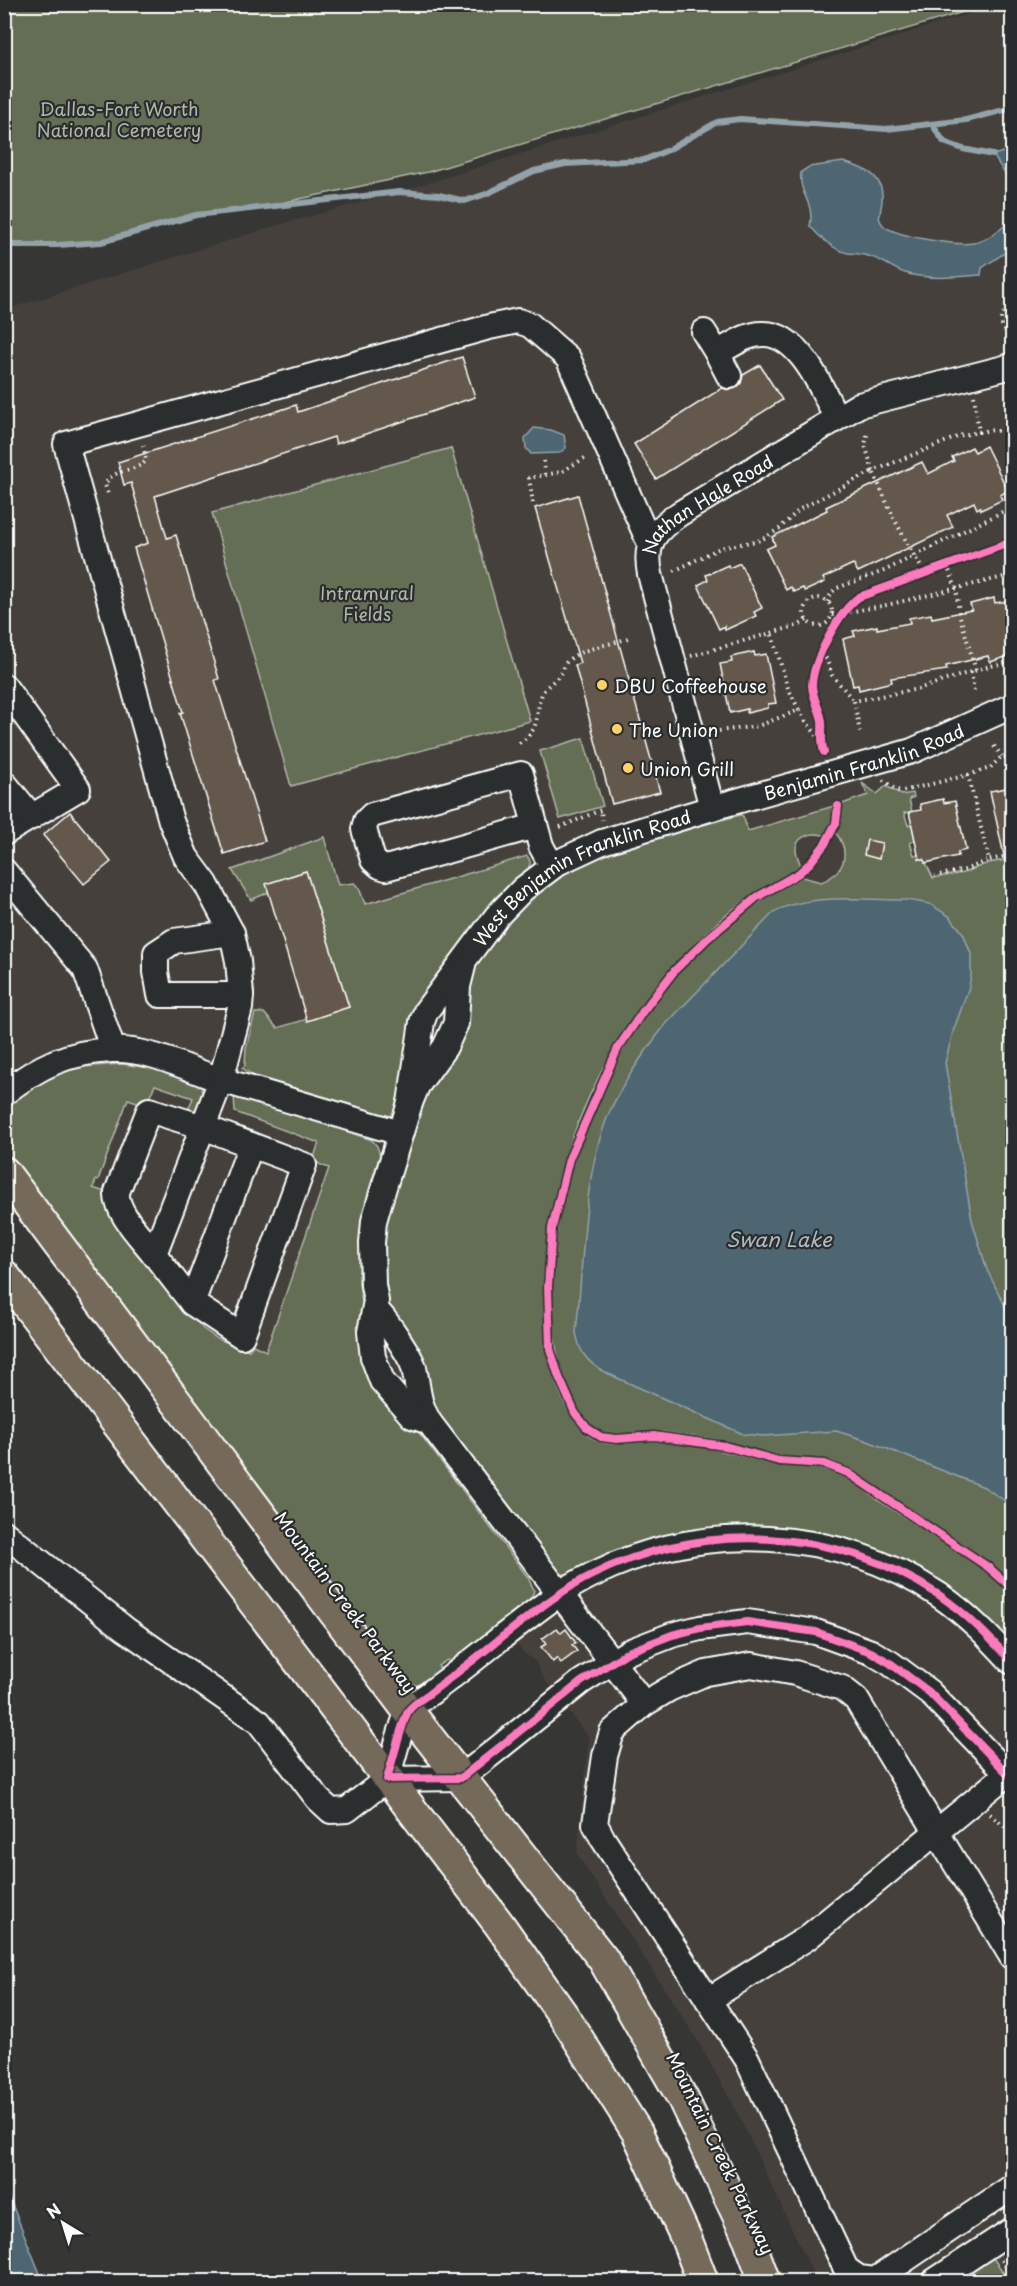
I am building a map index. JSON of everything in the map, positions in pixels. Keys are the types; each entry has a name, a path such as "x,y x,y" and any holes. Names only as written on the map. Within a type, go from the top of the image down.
{"main road":[{"name":"Mountain Creek Parkway","path":"4,1172 408,1711 603,1959 683,2099 749,2239 765,2282"},
{"path":"4,1275 506,1934 565,2018 637,2132 687,2238 704,2282"}],"street":[{"path":"154,1254 221,1080 240,1008 238,961 232,933 206,884 186,857 171,821 66,444 489,327 518,321 530,325 568,358 650,544"},
{"path":"704,332 729,376"},
{"path":"717,353 747,337 763,333 785,340 796,349 812,371 836,418"},
{"name":"Nathan Hale Road","path":"712,808 650,574 648,562 650,544 656,534 670,520 860,405 1012,366"},
{"path":"4,686 78,789 4,833"},
{"name":"Benjamin Franklin Road","path":"712,808 912,751 1012,706"},
{"path":"535,826 386,867 380,866 373,860 364,829 366,820 372,815 521,774 541,846 552,866"},
{"path":"4,783 32,817"},
{"name":"West Benjamin Franklin Road","path":"410,1103 422,1022 426,1011 509,902 552,866 602,842 712,808"},
{"path":"4,871 85,969 112,1050"},
{"path":"232,933 174,941 156,953 159,995 241,995"},
{"name":"West Benjamin Franklin Road","path":"429,1422 412,1416 382,1381 373,1357 370,1332 375,1309 372,1284 374,1221 400,1133 417,1086 445,1047 456,1023 458,986 464,963"},
{"path":"4,1093 48,1064 78,1054 134,1050 221,1080 400,1133"},
{"path":"149,1110 251,1145 304,1165 242,1336 192,1303 121,1211 116,1200 117,1192 149,1110"},
{"path":"192,1303 251,1145"},
{"name":"West Benjamin Franklin Road","path":"375,1309 385,1318 392,1333 411,1360 417,1394 429,1422 644,1704"},
{"path":"4,1533 125,1629 259,1722 318,1799 331,1811 347,1810 387,1779 408,1711 525,1619 591,1575 670,1546 719,1539 779,1539 856,1556 891,1569 938,1594 971,1620 1012,1662"},
{"path":"387,1779 461,1778 581,1682 613,1661 645,1644 672,1635 728,1623 771,1624 816,1632 871,1652 912,1678 1011,1774 807,1938 708,2000"},
{"path":"1012,1957 856,1699 842,1688 795,1673 751,1665 706,1673 669,1689 644,1704 612,1732 605,1756 595,1824 747,2059 846,2269 859,2278 875,2280 1012,2187"},
{"path":"933,2282 1012,2230"}],"path":[{"path":"1012,304 1000,321 1003,330 1012,337"},
{"path":"974,392 979,432"},
{"path":"674,571 720,548 761,540 779,529 800,509 873,471 962,435 994,430 1008,434 1012,457"},
{"path":"108,493 105,485 107,479 113,474 140,467 146,461 140,434"},
{"path":"867,435 866,445 873,471 888,507 925,573"},
{"path":"533,503 529,478 569,468 593,452"},
{"path":"544,461 545,475"},
{"path":"828,602 819,599 811,601 805,608 807,620 814,626 828,623 832,610 828,602 831,593 837,588 884,571 1012,507"},
{"path":"820,739 823,732 821,717 812,686 822,653 843,611 858,597 1012,542"},
{"path":"947,565 957,588 959,613 976,670"},
{"path":"832,615 843,611 856,612 1012,575"},
{"path":"674,661 799,625 807,620"},
{"path":"771,632 789,688 799,710 820,739 824,752"},
{"path":"519,743 528,738 536,725 542,695 548,685 560,674 568,659 628,638"},
{"path":"822,653 832,675 854,701 860,732"},
{"path":"854,701 918,689 1012,661"},
{"path":"971,672 974,691"},
{"path":"719,730 758,726 776,721 799,710"},
{"path":"994,746 1002,756 1012,758"},
{"path":"880,777 896,790 903,791 990,768 1002,756"},
{"path":"968,775 989,860"},
{"path":"838,806 836,824 825,844 810,863 789,880 757,897 708,938 675,970 618,1048 569,1159 552,1228 548,1287 550,1349 559,1377 575,1413 587,1428 601,1437 616,1439 654,1436 725,1446 779,1461 825,1464 848,1473 987,1567 1012,1588"},
{"path":"560,827 601,810 602,821"},
{"path":"935,876 965,870 989,860 1012,855"},
{"path":"986,1810 1012,1833"}],"shaded area":[{"path":"997,5 1012,5 1012,2281 821,2282 815,2278 735,2108 696,2038 577,1854 589,1738 542,1676 536,1662 525,1654 499,1623 474,1588 393,1604 5,1116 4,310 278,225 399,192"}],"green space":[{"name":"Dallas-Fort Worth National Cemetery","path":"5,4 987,5 428,172 271,205 196,215 101,242 4,245"},
{"name":"Intramural Fields","path":"451,448 530,721 291,786 212,513"},
{"path":"583,738 603,806 560,819 540,751"},
{"name":"Swan Lake","path":"862,783 877,794 886,786 902,795 913,793 914,797 909,799 912,812 904,813 908,825 912,824 915,840 910,843 914,855 924,859 933,878 963,873 988,863 1012,859 1012,1581 986,1561 875,1489 854,1471 831,1461 788,1458 718,1440 663,1432 608,1435 597,1430 580,1413 573,1402 567,1390 557,1354 552,1301 555,1247 564,1192 581,1139 603,1087 629,1039 660,994 703,946 757,903 802,877 821,882 836,873 843,862 844,855 841,840 836,833 841,821 842,804 868,795"},
{"path":"834,806 834,814 826,836 808,835 800,839 796,852 801,866 748,899 707,932 668,973 633,1020 602,1070 578,1124 559,1179 548,1237 544,1295 550,1363 559,1390 573,1417 591,1437 601,1442 618,1444 652,1441 687,1444 779,1465 831,1470 850,1479 881,1502 983,1568 1012,1595 1012,1653 971,1611 797,1532 570,1575 555,1573 434,1414 385,1305 383,1236 400,1165 472,969 496,933 524,902 567,870 618,848 740,815 743,816 748,831"},
{"path":"324,837 338,885 354,883 359,888 365,904 527,856 530,861 528,869 495,898 440,975 406,1067 395,1110 389,1118 257,1078 242,1068 245,1065 246,1048 255,1013 264,1013 277,1028 349,1007 306,871 267,884 269,892 251,900 232,870"},
{"path":"122,1064 152,1068 196,1080 201,1088 202,1098 193,1115 187,1112 193,1098 155,1085 147,1102 143,1104 128,1099 93,1188 108,1193 178,1298 203,1329 218,1339 249,1350 253,1345 266,1351 329,1168 316,1162 315,1153 319,1143 235,1112 234,1096 237,1095 372,1140 377,1146 380,1155 369,1190 360,1234 359,1284 363,1308 408,1418 527,1576 534,1590 531,1600 450,1663 447,1660 438,1666 441,1670 420,1686 397,1681 5,1153 5,1105 56,1072 79,1067"},
{"path":"991,2255 1009,2281 951,2282"}],"water":[{"path":"1007,148 1012,149 1012,185 993,155"},
{"path":"843,162 861,168 879,182 882,197 879,219 889,229 926,239 965,244 989,237 1012,219 1012,248 982,268 981,275 923,277 905,273 875,258 848,253 832,246 810,226 809,204 802,187 801,172 809,167"},
{"path":"534,428 551,430 564,435 566,448 559,453 531,454 526,448 525,438"},
{"name":"Swan Lake","path":"821,900 907,900 930,904 949,916 963,933 971,954 969,987 945,1063 972,1220 987,1270 1012,1320 1012,1510 1005,1501 984,1487 865,1440 836,1431 764,1436 743,1434 604,1372 585,1356 576,1332 585,1221 600,1138 621,1089 666,1024 774,912 788,906"},
{"path":"5,2187 43,2281 5,2281"}],"building":[{"path":"462,357 475,397 336,444 334,437 155,496 167,538 176,535 219,679 215,680 265,841 224,854 180,713 183,712 134,548 148,543 131,483 124,485 118,462 296,405 298,412"},
{"path":"760,365 782,400 656,479 634,444 722,388 729,390 736,388 741,383 743,375"},
{"path":"986,446 1008,491 1000,495 1002,500 981,510 980,507 977,509 974,502 947,515 953,527 858,572 853,564 823,578 825,582 805,591 803,588 794,592 791,587 786,590 766,549 775,545 772,537 827,510 826,507 922,462 928,474 954,461 952,457 972,447 975,452"},
{"path":"578,495 660,792 612,804 575,665 580,663 535,508"},
{"path":"740,563 762,608 754,612 756,616 725,630 725,626 719,629 698,585 708,580 706,575 728,565 729,568"},
{"path":"994,598 995,603 1007,601 1012,621 1012,655 990,662 988,656 946,666 947,670 891,678 892,682 859,690 858,685 853,686 843,639 855,636 853,631 910,623 909,618 931,614 932,618 972,610 970,604"},
{"path":"754,652 755,656 766,654 776,703 768,704 768,708 747,713 747,709 730,713 720,664 732,662 731,657"},
{"path":"1012,787 1012,864 1006,865 990,791"},
{"path":"943,799 944,803 955,801 966,850 958,852 958,856 925,863 924,859 919,859 909,812 921,810 920,804"},
{"path":"70,812 111,862 84,884 43,835"},
{"path":"867,840 882,843 879,859 864,855"},
{"path":"306,871 349,1007 307,1021 266,884"},
{"path":"557,1628 561,1633 566,1629 576,1643 572,1645 577,1651 561,1663 557,1658 553,1662 541,1647 546,1644 542,1639"}],"waterway":[{"path":"610,4 616,4"},
{"path":"4,245 101,242 196,215 399,192 439,195 465,201 486,194 534,171 565,164 644,160 668,150 717,122 740,119 886,129 966,120 1012,108"},
{"path":"932,124 944,142 963,149 993,155"}],"cycle path":[{"path":"824,752 822,721 812,690 813,675 828,637 851,604 859,597 1012,542"},
{"path":"838,806 836,823 825,844 810,863 799,873 757,897 708,938 675,970 618,1048 569,1159 552,1228 548,1287 550,1349 559,1377 575,1413 587,1428 601,1437 616,1439 654,1436 725,1446 779,1461 825,1464 848,1473 988,1567 1012,1588"},
{"path":"1012,1662 969,1618 939,1595 899,1572 857,1555 813,1544 768,1539 723,1539 678,1546 634,1558 592,1575 568,1588 418,1702 406,1715 387,1779 461,1778 581,1682 628,1652 672,1635 700,1628 747,1622 816,1632 871,1652 890,1663 929,1692 1012,1778"}],"place":[{"name":"DBU Coffeehouse","path":"602,685"},
{"name":"The Union","path":"617,729"},
{"name":"Union Grill","path":"628,768"}]}
